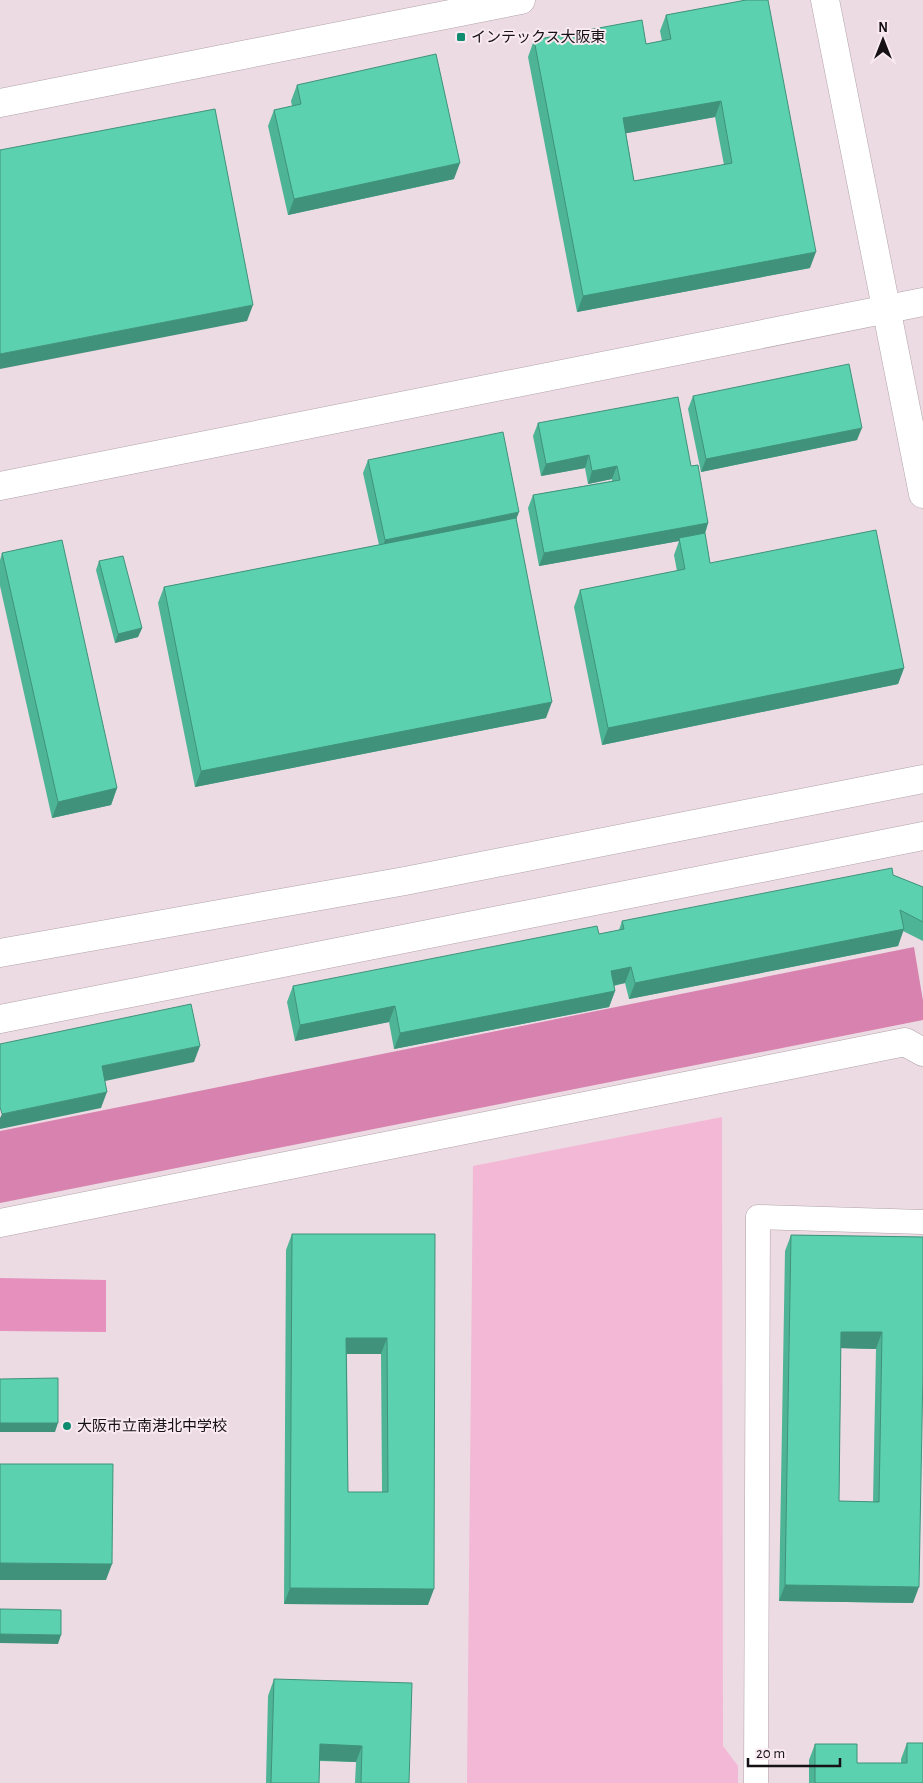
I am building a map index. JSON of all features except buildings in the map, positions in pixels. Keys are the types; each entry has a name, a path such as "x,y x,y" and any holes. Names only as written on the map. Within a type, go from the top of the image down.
{"street":[{"path":"0,103 521,0"},
{"path":"825,0 923,494"},
{"path":"0,486 923,302"},
{"path":"0,953 405,881 923,779"},
{"path":"0,1019 923,836"},
{"path":"0,1223 905,1042 923,1052"},
{"path":"756,1783 758,1218 923,1222"}],"shaded area":[{"path":"914,947 923,1001 923,1020 0,1203 0,1131"},
{"path":"722,1117 723,1746 738,1766 738,1783 467,1783 473,1166"},
{"path":"0,1278 106,1280 106,1332 0,1331"}],"place":[{"name":"インテックス大阪東","path":"461,37"},
{"name":"大阪市立南港北中学校","path":"67,1426"}]}
